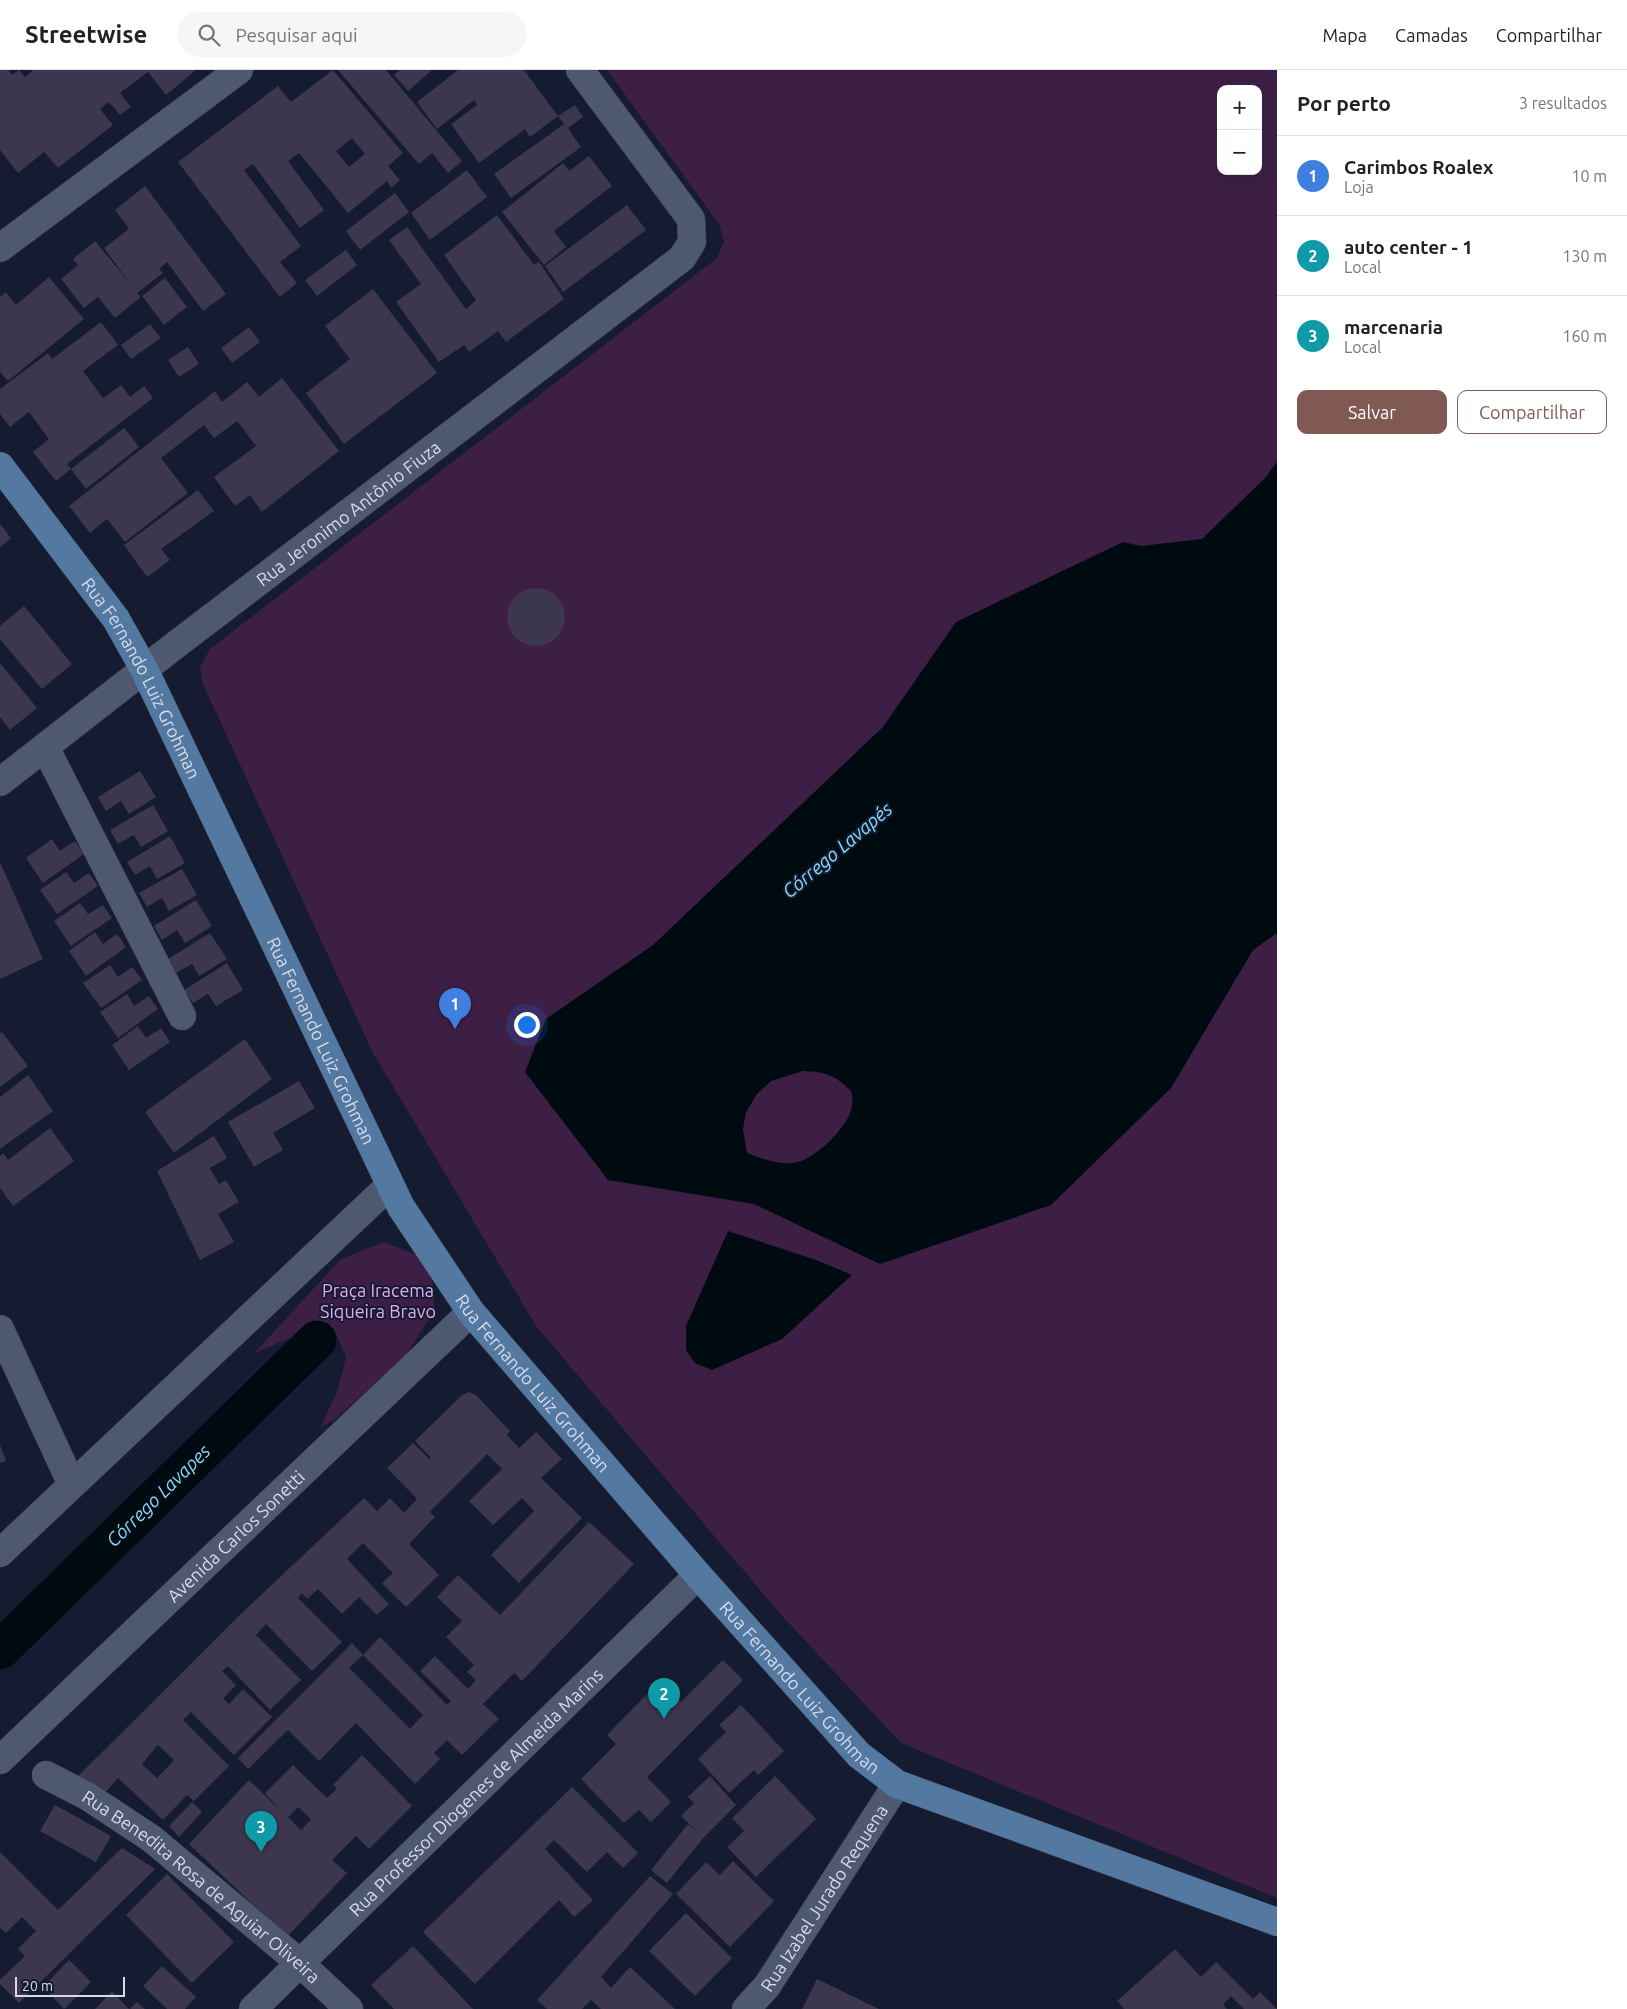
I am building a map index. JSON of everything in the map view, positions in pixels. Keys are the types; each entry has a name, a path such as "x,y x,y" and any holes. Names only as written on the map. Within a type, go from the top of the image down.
{"main road":[{"name":"Rua Fernando Luiz Grohman","path":"0,466 116,619 144,669 395,1196 470,1312 698,1575 859,1755 897,1784 1277,1922"}],"street":[{"path":"0,248 239,70"},
{"name":"Rua Jeronimo Antônio Fiuza","path":"0,782 144,669 682,258 692,242 691,219 580,70"},
{"path":"45,747 182,1016"},
{"path":"0,1553 72,1485 395,1196"},
{"name":"Avenida Carlos Sonetti","path":"0,1760 470,1312"},
{"path":"0,1329 72,1485"},
{"name":"Rua Professor Diogenes de Almeida Marins","path":"253,2009 698,1575"},
{"name":"Rua Benedita Rosa de Aguiar Oliveira","path":"46,1775 87,1796 152,1839 300,1963 349,2009"},
{"name":"Rua Izabel Jurado Requena","path":"746,2009 767,1986 897,1784"}],"green space":[{"path":"607,70 1277,70 1277,1898 901,1743 783,1617 536,1326 372,1051 202,682 200,667 210,649 717,258 724,241 719,224"},
{"name":"Praça Iracema Siqueira Bravo","path":"384,1242 416,1255 432,1279 435,1310 404,1358 335,1419 320,1428 337,1392 346,1357 334,1329 299,1334 253,1354 341,1259"}],"water":[{"name":"Córrego Lavapés","path":"1277,462 1277,933 1253,950 1171,1088 1051,1205 880,1264 754,1204 608,1180 525,1072 546,1019 653,945 883,727 956,622 1123,542 1141,546 1202,539 1265,478","holes":["803,1071 830,1075 851,1091 852,1104 849,1114 837,1133 810,1157 792,1163 775,1162 747,1153 743,1129 746,1112 757,1094 771,1081"]},
{"path":"728,1231 816,1260 852,1275 782,1339 712,1370 695,1363 686,1350 686,1326"}],"building":[{"path":"0,70 8,70 12,75 19,70 25,77 31,70 196,70 166,95 148,72 120,93 131,107 120,115 109,102 100,109 113,125 58,168 44,152 18,173 0,150"},
{"path":"333,70 403,153 388,166 400,180 391,188 387,181 348,213 299,153 288,161 324,210 300,228 253,164 244,170 301,246 280,262 297,283 280,297 178,162 278,86 291,102","holes":["352,138 365,154 349,167 336,151"]},
{"path":"338,70 386,70 462,161 448,173 432,153 419,164"},
{"path":"400,70 432,70 408,91 394,75"},
{"path":"458,70 524,70 558,116 530,137 525,129 479,163 451,124 477,105 474,100 437,129 417,102"},
{"path":"575,105 583,117 568,128 581,147 511,198 494,174 564,124 558,116"},
{"path":"589,156 612,186 554,231 566,247 544,265 502,212 563,163 569,171"},
{"path":"467,170 487,197 430,240 411,213"},
{"path":"145,186 226,294 203,311 167,262 159,269 163,273 137,293 141,297 115,318 98,297 84,308 61,279 78,265 73,259 95,241 129,282 104,248 129,229 115,210"},
{"path":"395,193 409,212 360,250 346,231"},
{"path":"627,205 646,230 563,292 545,266"},
{"path":"497,215 534,265 539,262 564,299 506,342 498,331 469,352 464,345 439,362 396,302 421,284 389,240 407,227 466,309 476,300 444,255"},
{"path":"346,250 357,265 317,296 305,280"},
{"path":"49,277 84,319 8,381 0,372 0,297 6,292 16,305"},
{"path":"165,278 187,307 164,325 142,296"},
{"path":"373,289 437,373 344,444 306,393 350,359 325,326"},
{"path":"101,322 118,345 83,371 103,398 121,385 130,397 144,386 153,398 67,464 71,469 56,481 33,452 49,439 29,412 10,427 0,414 0,389 48,353 52,359"},
{"path":"150,324 161,338 131,359 121,345"},
{"path":"249,327 260,342 232,363 221,348"},
{"path":"188,347 199,364 179,377 168,360"},
{"path":"282,378 339,451 262,512 250,495 235,506 214,477 256,446 237,421 214,438 204,425 161,458 188,493 125,542 107,519 90,533 69,506 215,391 222,402 247,382 259,397"},
{"path":"124,428 139,447 86,489 71,469"},
{"path":"198,490 214,511 161,549 170,560 147,577 124,545"},
{"path":"0,524 11,538 0,547"},
{"path":"536,588 547,590 560,601 565,617 563,628 552,641 536,646 525,644 512,633 507,617 509,606 520,593"},
{"path":"24,606 72,664 42,689 0,639 0,626"},
{"path":"0,663 37,708 10,730 0,717"},
{"path":"140,771 156,797 129,814 121,801 106,811 98,797"},
{"path":"153,805 168,831 141,847 134,835 118,844 110,830"},
{"path":"170,836 185,863 157,879 150,866 135,875 127,862"},
{"path":"52,839 60,851 75,841 84,854 43,883 26,858"},
{"path":"0,862 43,959 0,979"},
{"path":"182,869 197,895 169,911 162,898 147,907 139,893"},
{"path":"66,872 74,883 89,873 98,886 57,914 40,890"},
{"path":"196,900 212,926 185,943 177,930 162,940 154,926"},
{"path":"80,903 88,914 103,905 112,918 71,946 54,921"},
{"path":"95,932 103,944 117,934 126,947 86,976 69,951"},
{"path":"210,933 227,959 199,976 192,964 176,973 168,959"},
{"path":"227,963 243,990 216,1006 208,994 193,1003 184,990"},
{"path":"110,965 118,977 132,967 142,980 101,1008 83,983"},
{"path":"127,994 134,1006 149,996 158,1009 118,1038 100,1012"},
{"path":"138,1026 146,1038 161,1028 170,1042 129,1070 112,1045"},
{"path":"2,1032 28,1066 0,1087 0,1033"},
{"path":"245,1039 272,1079 174,1153 145,1112"},
{"path":"28,1075 53,1111 0,1149 0,1097"},
{"path":"299,1081 315,1108 273,1133 283,1150 254,1167 228,1122"},
{"path":"50,1128 74,1161 13,1206 0,1188 0,1156 3,1153 8,1160"},
{"path":"214,1136 227,1158 210,1168 219,1184 226,1180 239,1202 218,1214 234,1242 200,1260 157,1171"},
{"path":"469,1392 476,1395 510,1431 507,1435 519,1448 536,1432 562,1459 541,1478 582,1518 519,1583 491,1555 534,1511 522,1498 493,1525 469,1501 502,1469 487,1454 430,1512 435,1517 409,1544 439,1575 406,1607 382,1583 393,1573 363,1543 347,1559 389,1604 377,1615 359,1597 342,1614 318,1589 307,1599 302,1593 298,1598 342,1642 312,1671 266,1624 256,1635 301,1680 270,1710 228,1666 222,1671 236,1685 223,1698 229,1704 243,1689 272,1717 234,1755 191,1712 183,1720 229,1766 194,1801 187,1795 163,1820 118,1778 105,1793 77,1777 245,1610 364,1498 377,1511 390,1498 404,1513 417,1499 387,1468 413,1443 429,1459 431,1458 415,1441 462,1395","holes":["158,1745 174,1760 157,1778 142,1764"]},
{"path":"0,1445 6,1461 0,1463"},
{"path":"589,1522 634,1564 522,1681 514,1673 483,1704 499,1719 462,1755 447,1740 434,1753 440,1759 415,1784 356,1723 319,1761 288,1730 248,1769 238,1758 352,1643 363,1655 380,1637 447,1705 451,1701 420,1671 435,1656 468,1689 476,1680 467,1672 474,1665 446,1637 462,1621 437,1597 458,1575 500,1615","holes":["363,1655 423,1715 410,1729 349,1668"]},
{"path":"723,1660 743,1680 647,1777 671,1802 651,1822 639,1810 624,1823 581,1779 616,1744 607,1735 659,1682 681,1702"},
{"path":"741,1705 784,1751 758,1775 754,1770 729,1793 698,1759 726,1732 719,1725"},
{"path":"362,1755 412,1806 369,1849 356,1836 332,1860 347,1873 287,1937 189,1844 249,1780 280,1810 265,1793 293,1765 327,1798 337,1789 333,1785","holes":["298,1807 311,1819 301,1830 288,1817"]},
{"path":"710,1776 736,1805 703,1838 667,1883 651,1870 688,1824 698,1832 681,1816 694,1803 688,1797"},
{"path":"775,1776 816,1819 756,1877 727,1847 744,1831 732,1818"},
{"path":"572,1787 638,1853 623,1868 607,1852 587,1872 554,1840 545,1849 593,1900 574,1917 559,1900 475,1984 423,1932"},
{"path":"192,1802 202,1812 179,1837 169,1826"},
{"path":"55,1805 111,1836 96,1862 40,1831"},
{"path":"122,1848 155,1869 19,2003 0,1984 0,1980 25,1956 18,1949 36,1931 22,1917 6,1933 0,1928 0,1852 58,1910"},
{"path":"733,1861 774,1901 730,1947 676,1894 706,1862 720,1875"},
{"path":"167,1874 234,1942 192,1983 126,1915"},
{"path":"650,1876 673,1894 601,1977 611,1988 630,1967 675,2009 601,2009 591,2000 582,2009 547,2009 537,2000"},
{"path":"686,1913 732,1958 695,1996 649,1951"},
{"path":"413,1946 473,2009 394,2009 371,1985"},
{"path":"1175,1949 1201,1977 1216,1962 1253,1999 1260,1992 1277,2009 1244,2009 1231,1996 1223,2005 1227,2009 1124,2009 1117,2001"},
{"path":"69,1960 91,1982 64,2009 43,1987"},
{"path":"162,1966 196,1997 185,2009 167,2009 143,1986"},
{"path":"817,1979 879,2009 802,2009"},
{"path":"112,1991 129,2009 95,2009"},
{"path":"137,2002 145,2009 130,2009"}],"waterway":[{"name":"Córrego Lavapes","path":"0,1650 317,1340"}],"place":[{"name":"Carimbos Roalex","path":"455,1029"},
{"name":"auto center - 1","path":"664,1719"},
{"name":"marcenaria","path":"261,1852"}]}
